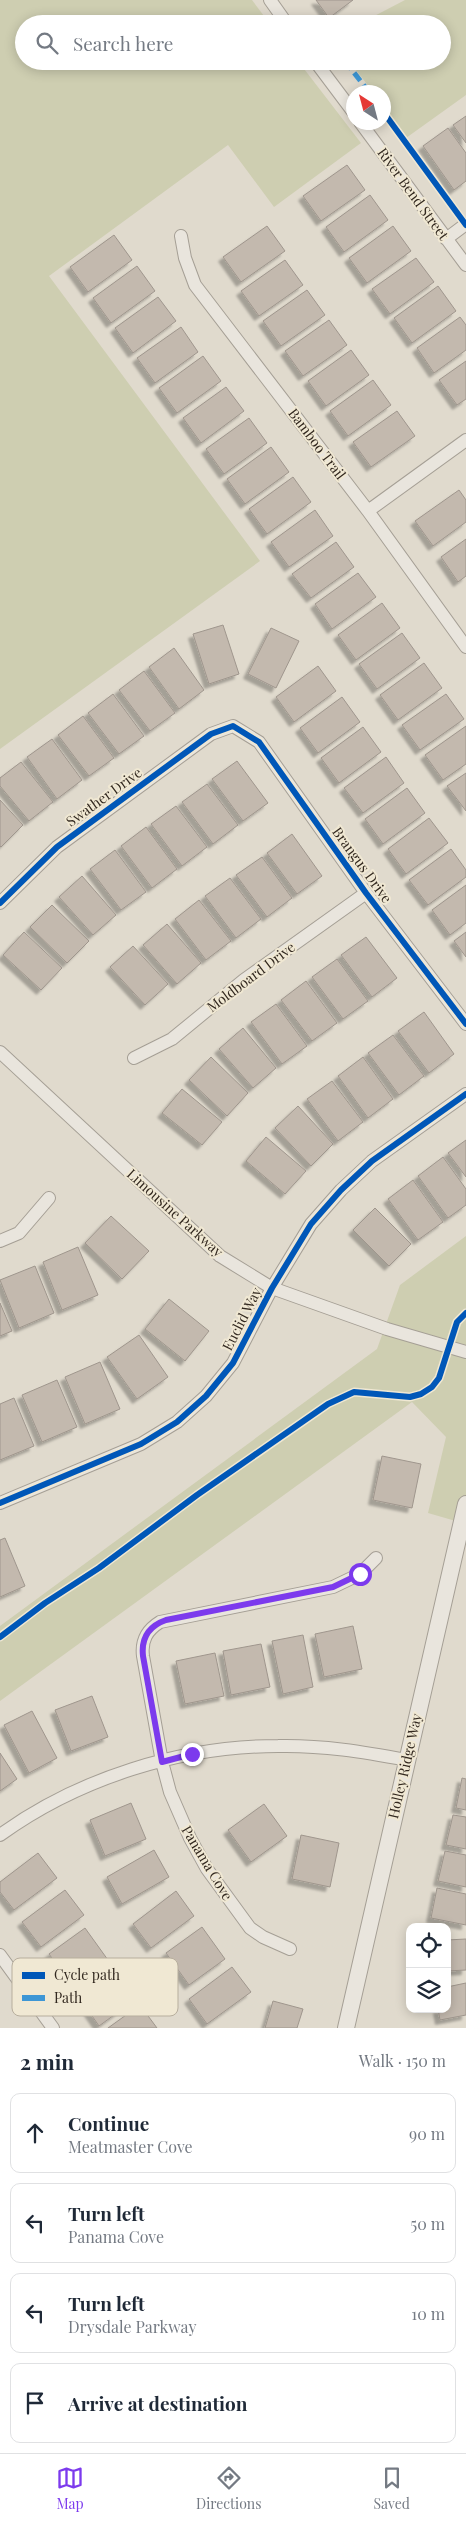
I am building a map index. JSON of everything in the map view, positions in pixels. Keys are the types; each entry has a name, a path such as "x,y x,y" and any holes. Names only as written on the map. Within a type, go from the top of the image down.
{"street":[{"path":"270,0 281,15"},
{"path":"322,70 346,102"},
{"name":"River Bend Street","path":"366,130 466,265"},
{"path":"446,239 466,224"},
{"name":"Bamboo Trail","path":"181,236 185,258 195,285 368,511 466,647"},
{"path":"368,511 466,440"},
{"name":"Brangus Drive","path":"233,726 259,742 366,893 466,1024"},
{"name":"Swather Drive","path":"0,903 57,847 211,734 233,726"},
{"name":"Moldboard Drive","path":"134,1058 172,1039 244,980 366,893"},
{"name":"Limousine Parkway","path":"0,1052 220,1256 272,1288 387,1328 466,1352"},
{"name":"Euclid Way","path":"0,1503 141,1444 177,1422 206,1396 233,1363 272,1288 310,1224 341,1190 372,1161 466,1094"},
{"path":"0,1241 19,1233 49,1198"},
{"name":"Holley Ridge Way","path":"346,2028 466,1504"},
{"name":"Panama Cove","path":"290,1949 263,1937 250,1928 218,1886 182,1822 170,1792 162,1762 143,1656 143,1644 147,1632 166,1620 341,1584 360,1574 376,1558"},
{"path":"0,1835 44,1807 108,1778 162,1762 213,1750 278,1746 342,1750 406,1760"},
{"path":"0,1955 12,1972"},
{"path":"44,2016 53,2028"}],"green space":[{"path":"0,0 252,0 263,15 15,15 15,70 305,70 346,123 346,130 351,130 361,143 274,207 228,145 49,276 260,561 0,749"},
{"path":"405,0 466,0 466,95 406,138 391,117 391,85 368,85 356,70 451,70 451,15 376,15"},
{"path":"466,1236 466,1524 428,1513 446,1437 412,1402 0,1701 0,1626 377,1349 400,1285"}],"building":[{"path":"316,0 353,0 333,15 327,15"},
{"path":"466,116 466,143 453,125"},
{"path":"448,128 466,153 466,181 454,190 423,146"},
{"path":"347,165 365,190 321,221 303,196"},
{"path":"370,195 388,220 344,252 326,227"},
{"path":"267,226 285,251 241,282 223,257"},
{"path":"393,226 411,251 367,283 349,258"},
{"path":"114,235 132,260 88,292 70,267"},
{"path":"416,258 434,282 390,314 372,289"},
{"path":"285,260 303,285 259,316 241,291"},
{"path":"137,266 155,291 111,323 93,298"},
{"path":"438,286 456,311 412,343 394,318"},
{"path":"307,290 325,315 281,346 263,321"},
{"path":"158,297 176,321 133,353 115,328"},
{"path":"460,317 466,325 466,350 434,373 417,348"},
{"path":"329,320 347,345 303,376 285,351"},
{"path":"181,327 198,352 155,383 137,358"},
{"path":"351,350 369,375 326,406 308,381"},
{"path":"203,356 221,381 177,413 159,388"},
{"path":"466,361 466,399 457,405 439,380"},
{"path":"373,380 391,405 348,436 330,411"},
{"path":"226,387 244,411 201,443 183,418"},
{"path":"397,411 415,436 371,467 353,442"},
{"path":"249,418 267,443 224,474 206,449"},
{"path":"271,447 289,472 245,504 227,479"},
{"path":"293,477 311,502 267,534 249,509"},
{"path":"459,490 466,500 466,522 433,546 415,521"},
{"path":"315,510 333,536 289,567 271,542"},
{"path":"466,539 466,576 458,582 441,557"},
{"path":"336,542 354,567 311,598 292,574"},
{"path":"358,573 376,597 332,629 315,604"},
{"path":"382,603 400,628 356,660 338,635"},
{"path":"223,625 239,674 209,684 193,634"},
{"path":"271,628 299,641 276,688 248,674"},
{"path":"402,633 420,658 377,689 359,664"},
{"path":"174,648 204,690 179,709 149,667"},
{"path":"424,663 442,688 398,720 380,695"},
{"path":"318,666 336,691 294,722 276,697"},
{"path":"144,671 175,713 150,731 119,690"},
{"path":"113,694 144,736 119,754 88,713"},
{"path":"446,694 464,719 420,750 402,725"},
{"path":"342,697 360,722 318,753 300,728"},
{"path":"83,716 114,758 89,776 58,735"},
{"path":"466,726 466,764 443,780 425,755"},
{"path":"363,727 381,752 339,783 321,758"},
{"path":"52,739 82,780 57,799 27,757"},
{"path":"386,757 404,783 363,813 344,788"},
{"path":"237,761 268,803 243,821 212,779"},
{"path":"21,762 53,802 29,821 0,786 0,778"},
{"path":"466,773 466,811 447,786"},
{"path":"207,784 238,825 213,844 182,802"},
{"path":"407,788 425,813 383,844 365,819"},
{"path":"0,800 23,825 1,847 0,846"},
{"path":"176,806 207,847 182,866 151,824"},
{"path":"429,818 448,843 406,874 388,849"},
{"path":"146,827 177,869 152,888 121,846"},
{"path":"292,834 322,876 297,894 267,853"},
{"path":"451,849 466,870 466,877 428,905 409,880"},
{"path":"115,850 146,892 121,910 90,869"},
{"path":"262,857 292,898 267,917 236,875"},
{"path":"82,876 116,915 93,935 59,897"},
{"path":"230,878 261,919 236,938 205,896"},
{"path":"466,885 466,923 450,935 432,910"},
{"path":"199,900 231,941 206,960 175,919"},
{"path":"52,905 89,941 67,963 30,927"},
{"path":"167,924 201,963 177,984 143,945"},
{"path":"24,932 62,968 41,990 3,955"},
{"path":"466,932 466,957 454,941"},
{"path":"366,937 397,978 372,997 341,955"},
{"path":"133,946 168,984 145,1005 110,967"},
{"path":"337,959 368,1001 343,1019 312,977"},
{"path":"306,981 337,1023 312,1041 281,1000"},
{"path":"276,1004 307,1046 282,1064 251,1022"},
{"path":"424,1012 454,1054 429,1073 398,1031"},
{"path":"243,1028 276,1068 253,1088 219,1049"},
{"path":"393,1035 424,1076 399,1095 368,1053"},
{"path":"211,1057 248,1093 227,1116 189,1080"},
{"path":"363,1057 393,1099 368,1118 338,1076"},
{"path":"332,1081 363,1122 338,1141 307,1099"},
{"path":"182,1089 222,1122 202,1145 162,1113"},
{"path":"298,1106 333,1144 311,1166 275,1128"},
{"path":"266,1137 306,1171 285,1194 246,1161"},
{"path":"466,1140 466,1177 448,1153"},
{"path":"443,1157 466,1189 466,1205 448,1218 418,1176"},
{"path":"413,1180 443,1222 418,1240 388,1199"},
{"path":"375,1208 411,1244 389,1266 353,1230"},
{"path":"111,1216 149,1251 122,1279 85,1243"},
{"path":"78,1247 98,1295 62,1310 43,1262"},
{"path":"35,1266 54,1313 19,1328 0,1280"},
{"path":"169,1299 209,1331 185,1361 145,1329"},
{"path":"0,1303 12,1331 0,1336"},
{"path":"139,1335 168,1377 137,1399 107,1357"},
{"path":"100,1362 120,1409 85,1424 65,1377"},
{"path":"57,1380 77,1427 42,1442 22,1395"},
{"path":"14,1398 34,1446 0,1460 0,1404"},
{"path":"382,1456 421,1464 412,1508 373,1500"},
{"path":"5,1538 25,1586 0,1597 0,1540"},
{"path":"353,1626 362,1669 324,1677 315,1634"},
{"path":"303,1635 313,1687 283,1694 272,1641"},
{"path":"261,1644 270,1687 231,1695 223,1651"},
{"path":"215,1653 224,1696 185,1704 176,1661"},
{"path":"92,1696 108,1737 71,1751 55,1710"},
{"path":"32,1711 57,1758 29,1773 4,1725"},
{"path":"0,1753 17,1779 0,1791"},
{"path":"462,1778 466,1779 466,1810 456,1808"},
{"path":"131,1803 146,1839 105,1856 90,1820"},
{"path":"264,1804 287,1836 251,1862 228,1830"},
{"path":"453,1815 466,1817 466,1849 446,1845"},
{"path":"301,1835 339,1843 330,1887 292,1879"},
{"path":"154,1850 169,1877 122,1904 107,1877"},
{"path":"445,1851 466,1855 466,1887 438,1881"},
{"path":"38,1853 57,1878 14,1910 0,1892 0,1882"},
{"path":"437,1888 466,1894 466,1925 431,1918"},
{"path":"65,1890 84,1915 41,1947 22,1922"},
{"path":"176,1891 194,1916 151,1948 133,1924"},
{"path":"202,1927 225,1959 189,1985 178,1970 178,1958 170,1958 166,1953"},
{"path":"85,1928 107,1958 52,1958 49,1954"},
{"path":"466,1939 466,1970 451,1971 451,1940"},
{"path":"232,1967 251,1992 207,2024 189,1999"},
{"path":"466,1983 466,2015 440,2020 439,2013 451,2013 451,1986"},
{"path":"273,2001 303,2009 297,2028 265,2028"},
{"path":"92,2016 113,2016 99,2026"},
{"path":"125,2016 148,2016 157,2028 108,2028"}],"marked path":[{"path":"352,70 364,85"}],"cycle path":[{"path":"391,123 466,225"},
{"path":"0,903 57,847 211,734 233,726 259,742 366,893 466,1024"},
{"path":"0,1503 141,1444 177,1422 206,1396 233,1363 272,1288 311,1224 341,1190 372,1161 466,1094"},
{"path":"0,1637 45,1603 99,1568 197,1495 328,1404 354,1392 410,1397 421,1394 432,1387 439,1378 457,1322 466,1313"}],"route":[{"path":"192,1754 162,1762 142,1650 147,1632 155,1625 166,1620 333,1587 351,1580 360,1574"}]}
